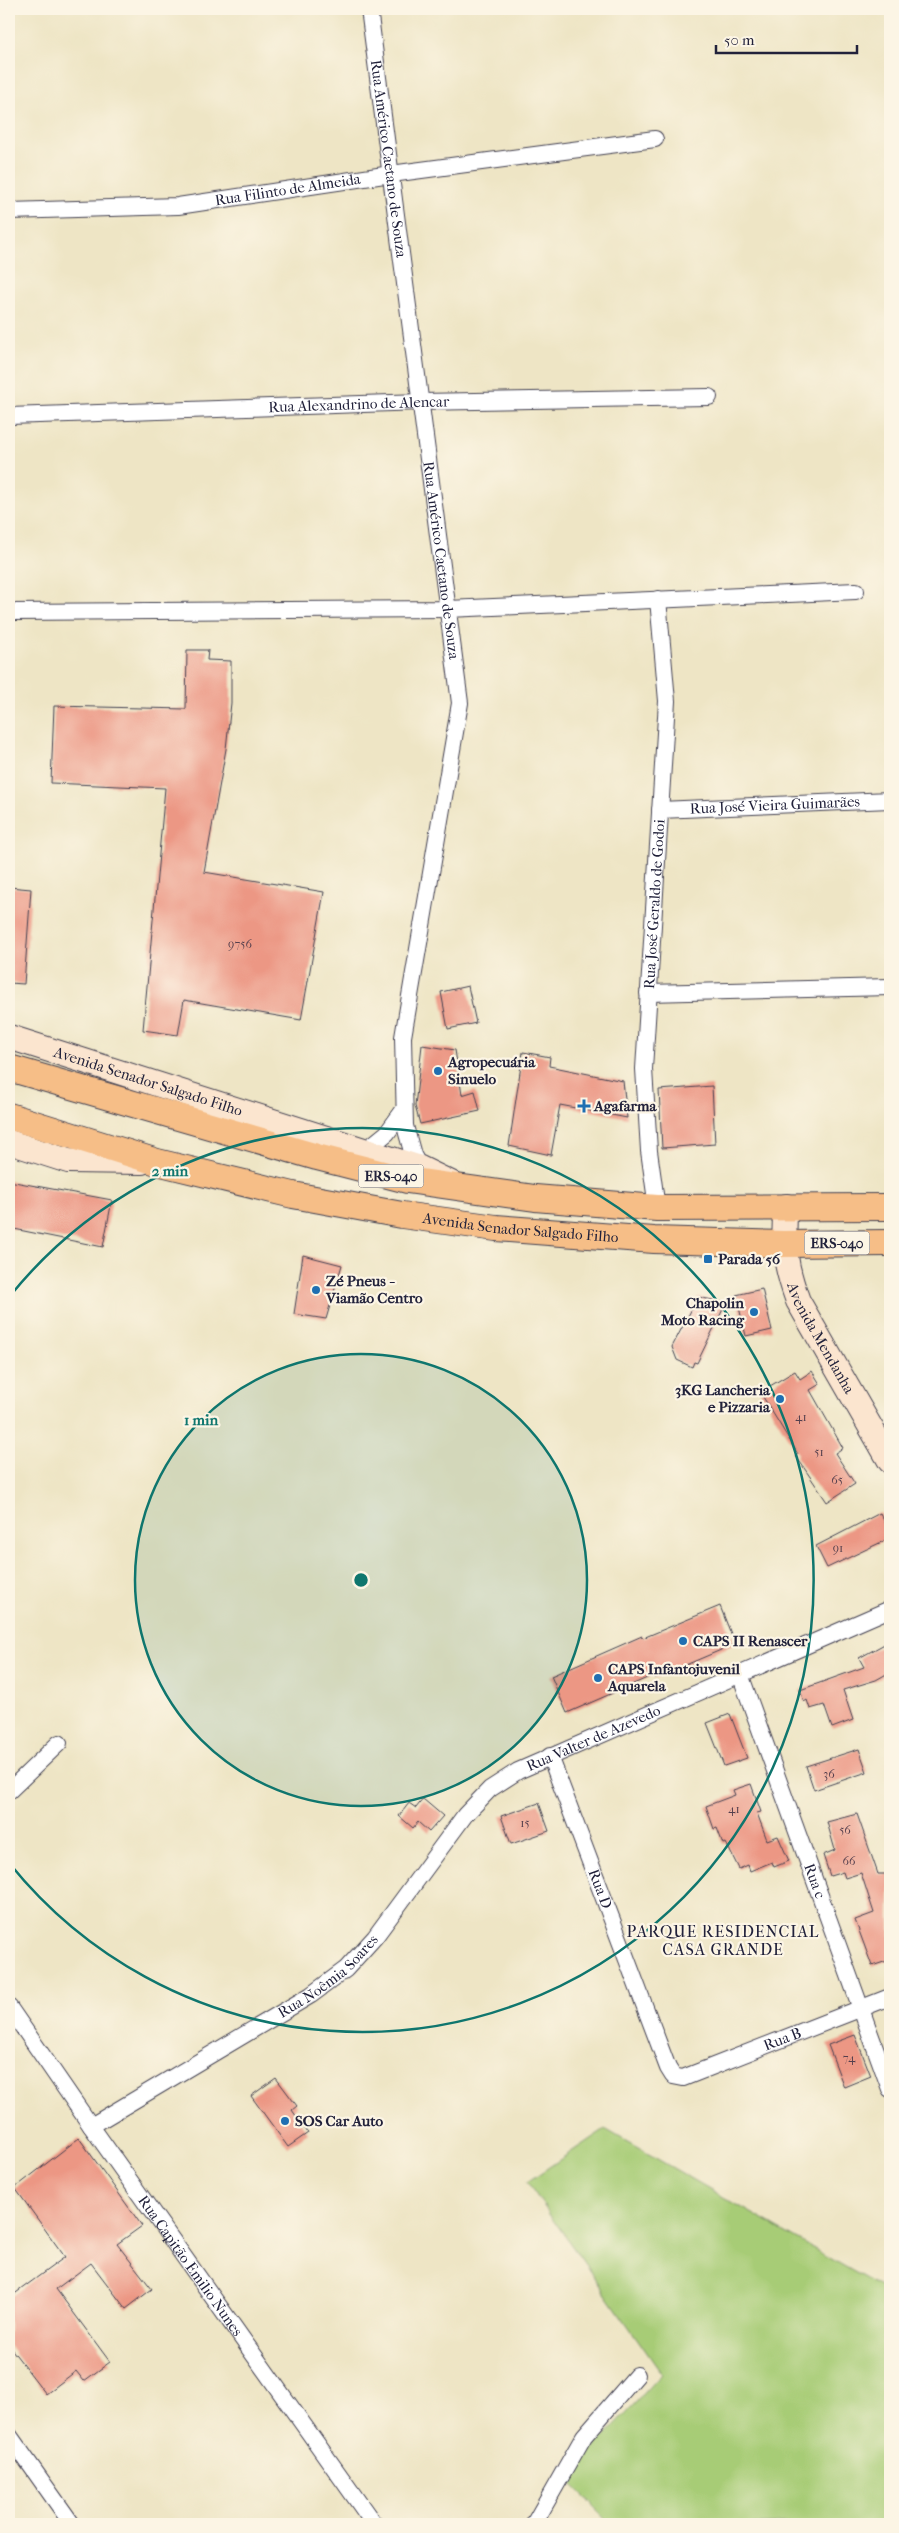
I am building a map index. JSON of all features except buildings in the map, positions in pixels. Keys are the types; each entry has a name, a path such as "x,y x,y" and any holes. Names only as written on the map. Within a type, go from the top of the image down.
{"main road":[{"name":"Avenida Senador Salgado Filho","path":"9,1037 366,1150 420,1168 458,1186"},
{"name":"Avenida Senador Salgado Filho","path":"9,1068 316,1157 407,1180 535,1198 657,1208 890,1207"},
{"name":"Avenida Senador Salgado Filho","path":"9,1116 156,1162 294,1195 402,1215 496,1228 654,1240 783,1244 890,1242"},
{"name":"Avenida Senador Salgado Filho","path":"11,1144 68,1160 156,1162"},
{"name":"Avenida Mendanha","path":"786,1206 783,1244 788,1274 798,1301 890,1461"}],"street":[{"name":"Rua Américo Caetano de Souza","path":"369,9 460,703 402,1037 403,1111 408,1141 420,1168"},
{"name":"Rua Filinto de Almeida","path":"9,210 178,206 391,174 655,139"},
{"name":"Rua Alexandrino de Alencar","path":"9,416 421,402 709,397"},
{"path":"9,612 448,609 856,590"},
{"name":"Rua José Geraldo de Godoi","path":"657,1208 649,1151 644,1070 667,701 658,599"},
{"name":"Rua José Vieira Guimarães","path":"660,810 890,800"},
{"path":"648,993 890,987"},
{"path":"366,1150 387,1133 403,1111"},
{"name":"Rua Valter de Azevedo","path":"518,1771 890,1609"},
{"name":"Rua c","path":"740,1674 890,2089"},
{"path":"9,1791 59,1743"},
{"name":"Rua D","path":"550,1756 668,2068 673,2076"},
{"name":"Rua Noêmia Soares","path":"90,2126 311,1995 346,1969 375,1937 465,1815 490,1789 518,1771"},
{"name":"Rua B","path":"673,2076 683,2078 890,1997"},
{"name":"Rua Capitão Emilio Nunes","path":"9,2007 90,2126 374,2524"},
{"path":"534,2524 584,2436 637,2375"},
{"path":"9,2435 72,2524"}],"green space":[{"path":"605,2129 889,2292 890,2290 890,2524 612,2524 566,2478 662,2374 527,2182"}],"place":[{"name":"Agropecuária Sinuelo","path":"438,1071"},
{"name":"Agafarma","path":"584,1106"},
{"name":"Parada 56","path":"708,1259"},
{"name":"Zé Pneus - Viamão Centro","path":"316,1290"},
{"name":"Chapolin Moto Racing","path":"754,1312"},
{"name":"3KG Lancheria e Pizzaria","path":"780,1399"},
{"name":"CAPS II Renascer","path":"683,1641"},
{"name":"CAPS Infantojuvenil Aquarela","path":"598,1678"},
{"name":"SOS Car Auto","path":"285,2121"}],"district":[{"name":"PARQUE RESIDENCIAL CASA GRANDE","path":"723,1940"}]}
